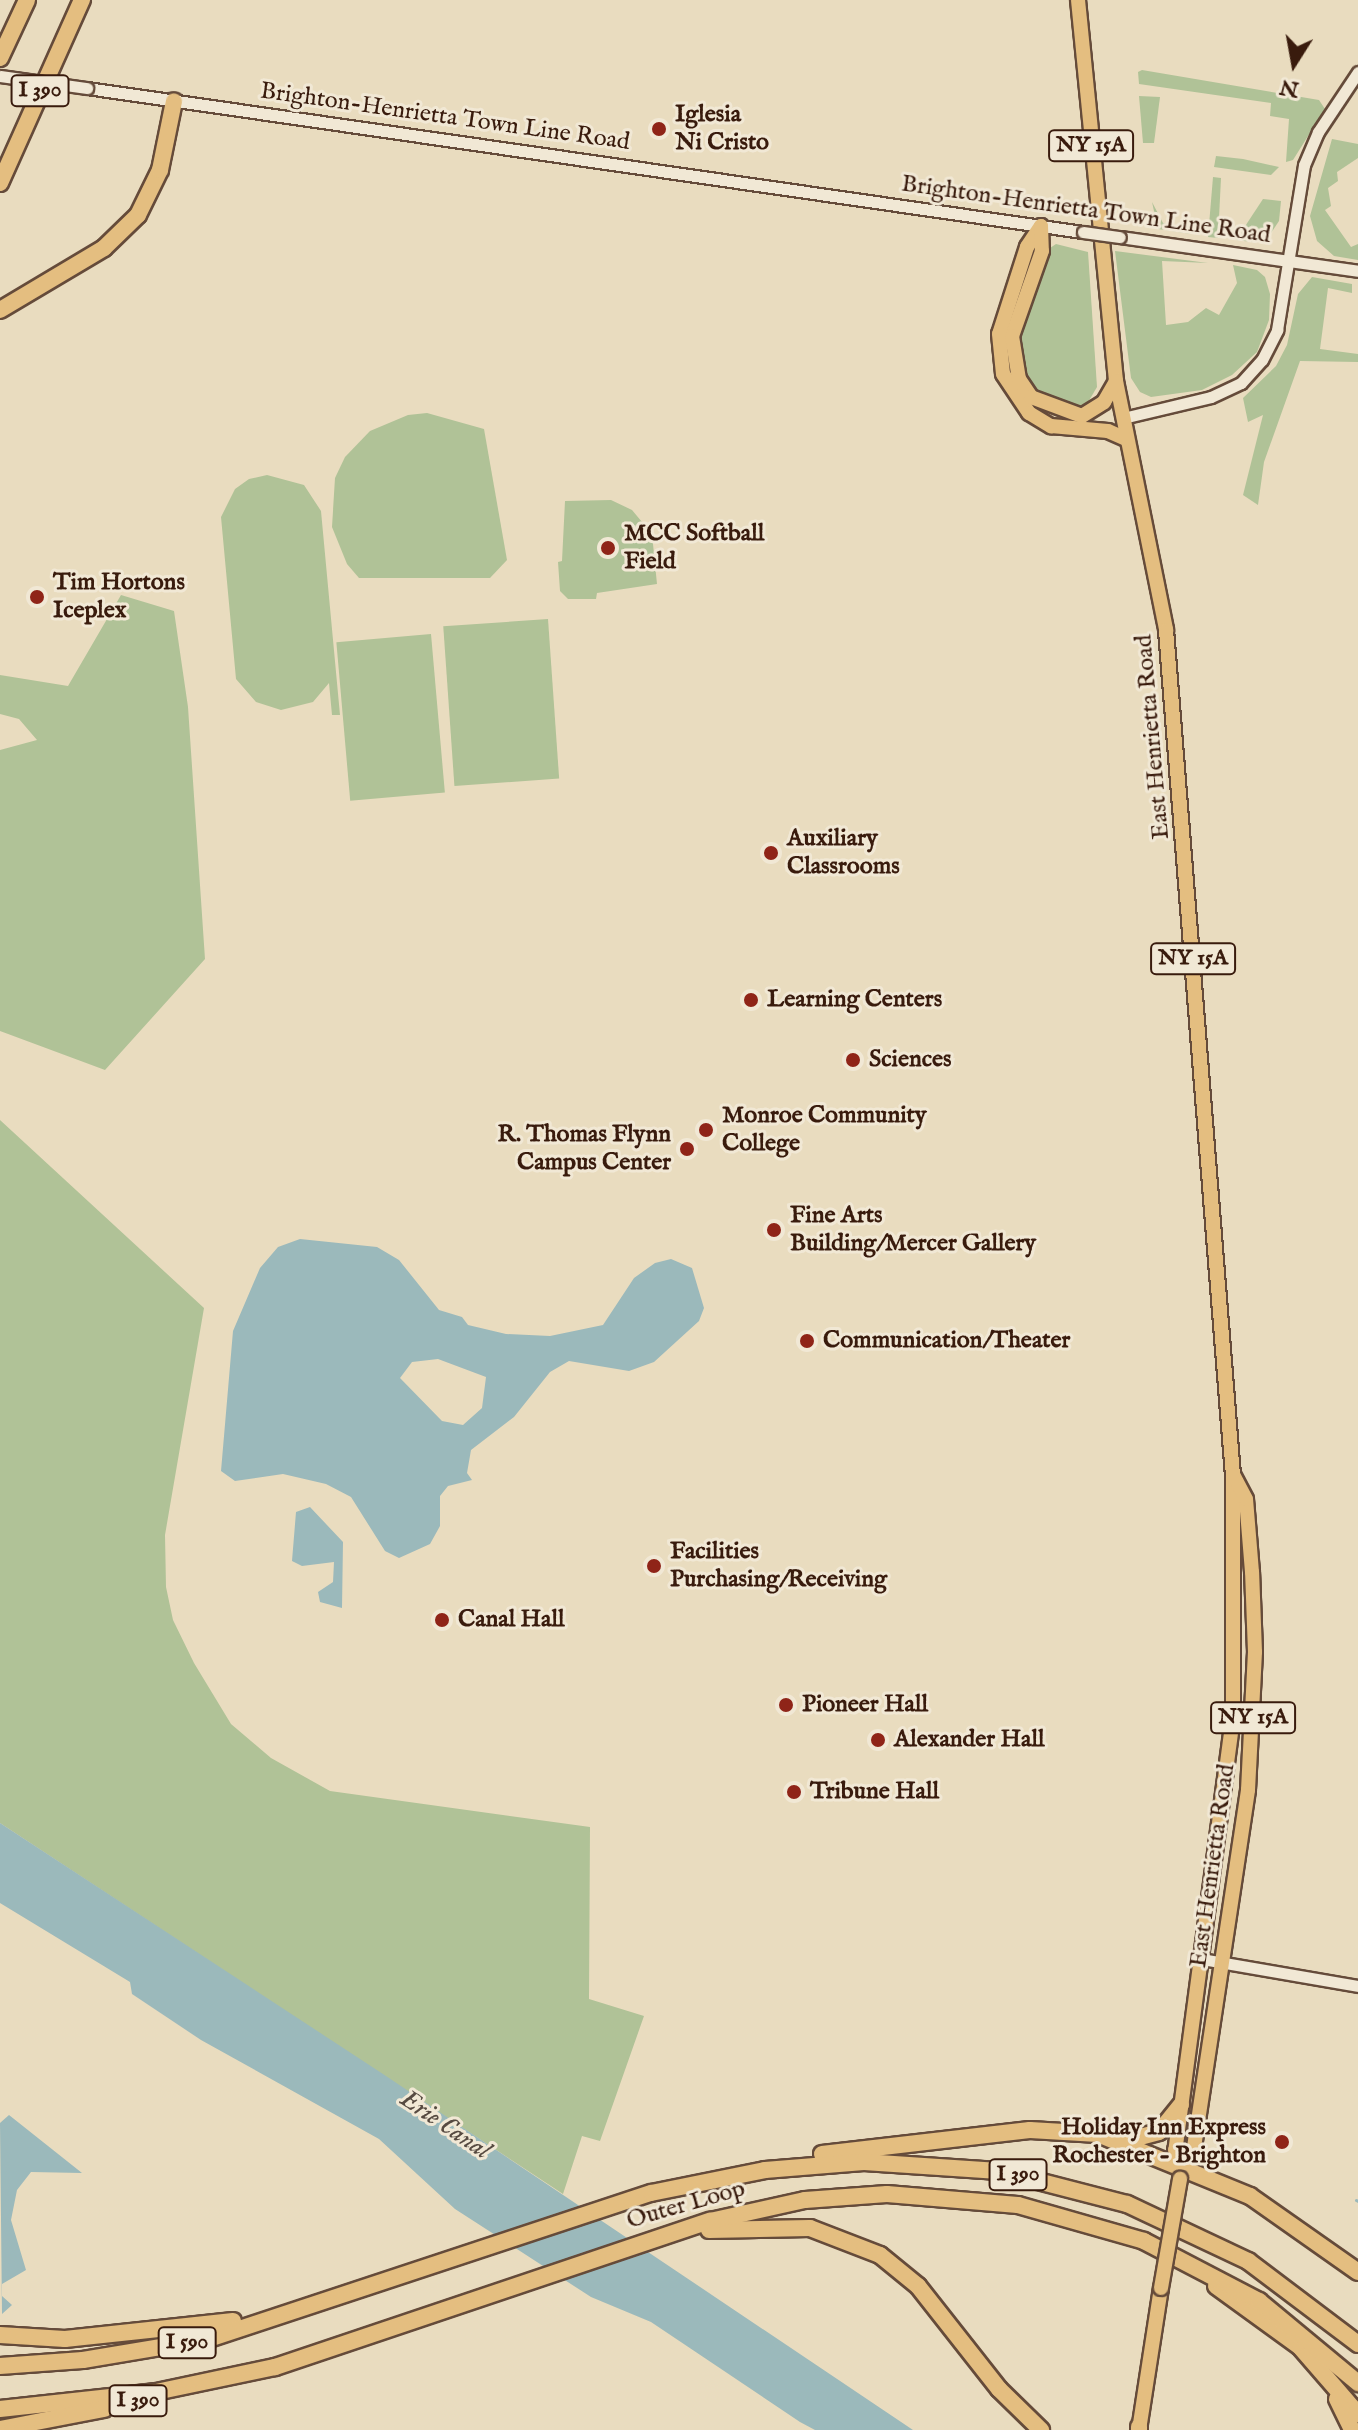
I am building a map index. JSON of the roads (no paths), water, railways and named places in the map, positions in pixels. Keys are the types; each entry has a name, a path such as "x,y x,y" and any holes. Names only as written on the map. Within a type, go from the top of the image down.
{"highway":[{"name":"I 390","path":"0,58 27,0"},
{"name":"I 390","path":"0,183 82,0"},
{"path":"0,310 104,248 138,215 160,170 174,101"},
{"path":"638,2197 714,2173 798,2157 1030,2130 1148,2138 1165,2127 1181,2105"},
{"path":"1106,2136 1278,2213 1358,2272"},
{"name":"Outer Loop","path":"0,2366 83,2360 209,2339 638,2197 732,2175 831,2163 930,2164 1031,2177 1127,2204 1204,2237 1276,2279 1358,2344"},
{"name":"Outer Loop","path":"0,2409 156,2392 275,2367 630,2247 790,2203 879,2194 969,2198 1066,2216 1144,2241 1218,2275 1286,2320 1358,2383"},
{"path":"1066,2216 1173,2261 1279,2331 1320,2365 1358,2414"},
{"path":"687,2231 790,2227 835,2234 872,2250 918,2286 999,2389 1041,2430"},
{"name":"I 390","path":"0,2335 65,2339 216,2325 367,2289"},
{"path":"1279,2331 1327,2383 1352,2430"},
{"name":"I 390","path":"0,2429 275,2367"}],"main road":[{"name":"East Henrietta Road","path":"1078,0 1116,381 1166,630 1233,1475 1233,1718 1175,2150 1181,2172"},
{"path":"1041,226 1042,251 1012,336 1019,379 1031,397 1082,416 1104,402 1116,381"},
{"path":"1041,226 1027,247 999,334 1003,374 1029,413 1051,426 1108,431 1126,439"},
{"name":"East Henrietta Road","path":"1139,2429 1181,2172 1193,2154 1248,1790 1255,1652 1246,1499 1233,1475"}],"street":[{"path":"1123,418 1211,397 1253,373 1277,330 1304,165 1318,132 1358,72"},
{"name":"Brighton-Henrietta Town Line Road","path":"0,76 1358,271"},
{"path":"1202,1959 1358,1986"}],"water":[{"path":"300,1239 377,1247 399,1260 439,1310 462,1317 468,1325 506,1334 550,1336 603,1325 634,1278 655,1263 671,1259 692,1268 704,1308 699,1321 654,1362 629,1371 569,1361 550,1372 514,1417 471,1450 467,1473 472,1480 448,1486 440,1496 440,1526 430,1544 399,1558 385,1551 351,1497 326,1484 283,1474 235,1481 221,1471 233,1331 260,1268 278,1247","holes":["438,1359 486,1377 482,1408 463,1425 442,1421 400,1378 412,1362"]},
{"path":"310,1507 343,1542 342,1608 320,1602 318,1592 333,1582 334,1562 302,1566 292,1561 296,1512"},
{"name":"Erie Canal","path":"0,1823 386,2076 913,2430 815,2430 651,2322 591,2297 455,2209 379,2139 201,2040 132,1994 130,1982 0,1903"},
{"path":"9,2115 82,2173 31,2172 17,2190 11,2220 26,2270 2,2284 2,2296 12,2305 2,2314 0,2123"}],"place":[{"name":"Iglesia Ni Cristo","path":"659,129"},
{"name":"MCC Softball Field","path":"608,548"},
{"name":"Tim Hortons Iceplex","path":"37,597"},
{"name":"Auxiliary Classrooms","path":"771,853"},
{"name":"Learning Centers","path":"751,1000"},
{"name":"Sciences","path":"853,1060"},
{"name":"Monroe Community College","path":"706,1130"},
{"name":"R. Thomas Flynn Campus Center","path":"687,1149"},
{"name":"Fine Arts Building/Mercer Gallery","path":"774,1230"},
{"name":"Communication/Theater","path":"807,1341"},
{"name":"Facilities Purchasing/Receiving","path":"654,1566"},
{"name":"Canal Hall","path":"442,1620"},
{"name":"Pioneer Hall","path":"786,1705"},
{"name":"Alexander Hall","path":"878,1740"},
{"name":"Tribune Hall","path":"794,1792"},
{"name":"Holiday Inn Express Rochester - Brighton","path":"1282,2142"}]}
